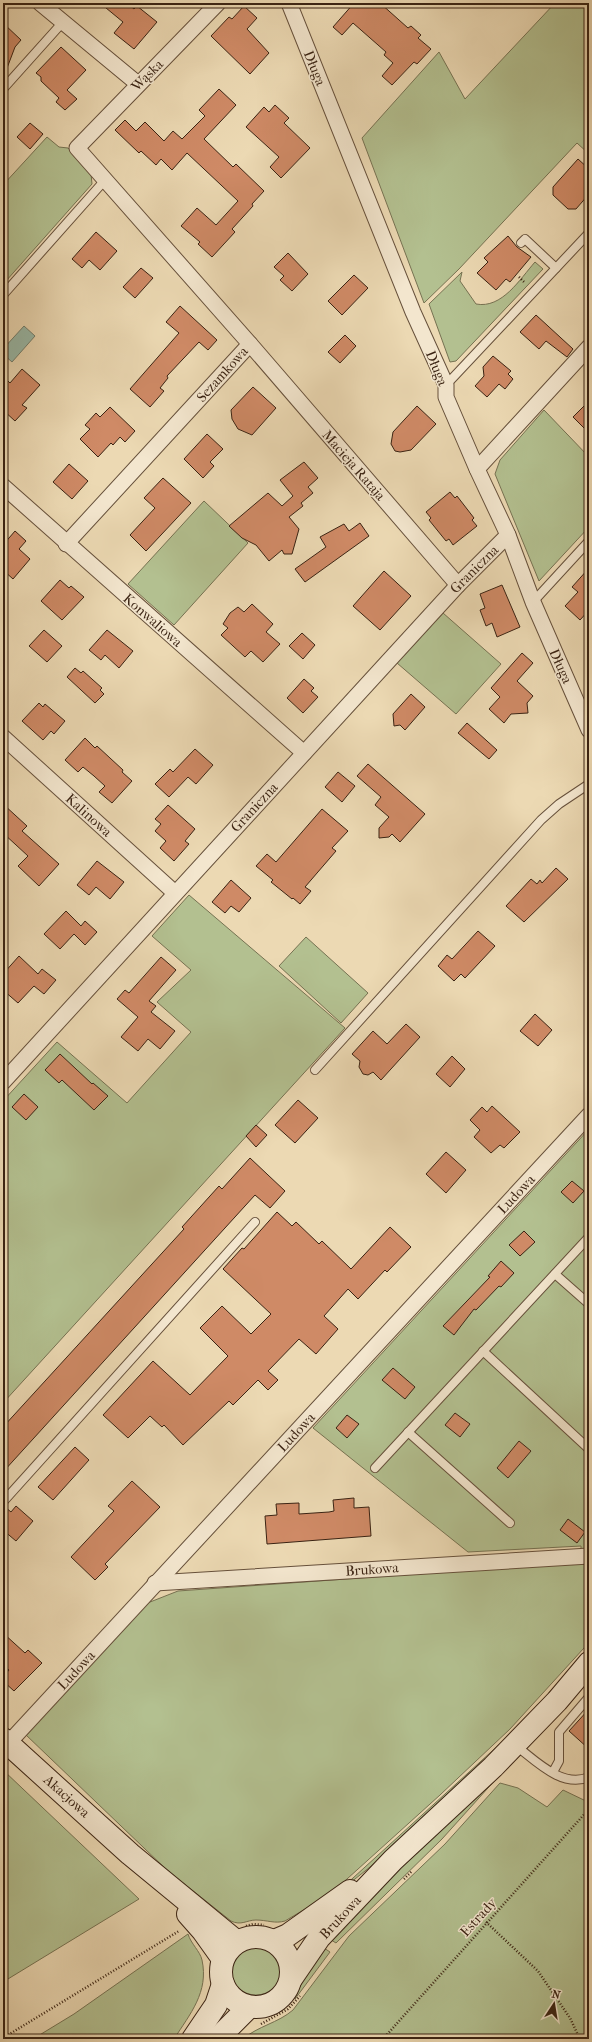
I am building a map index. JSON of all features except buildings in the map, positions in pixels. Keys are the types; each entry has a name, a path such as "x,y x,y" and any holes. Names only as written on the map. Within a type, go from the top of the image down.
{"street":[{"path":"40,3 138,84"},
{"name":"Wąska","path":"77,148 218,3"},
{"name":"Długa","path":"289,3 413,312 446,385 446,397 476,469 508,535 533,602 589,730"},
{"name":"Sezamkowa","path":"66,544 250,344 77,148"},
{"name":"Macieja Rataja","path":"250,344 458,585"},
{"path":"476,469 589,347"},
{"name":"Konwaliowa","path":"3,486 66,544 304,753"},
{"name":"Graniczna","path":"3,1082 458,585 508,535"},
{"name":"Kalinowa","path":"3,737 175,893"},
{"name":"Ludowa","path":"5,1744 589,1115"},
{"name":"Brukowa","path":"155,1583 589,1556"},
{"name":"Brukowa","path":"291,1979 319,1938 393,1860 515,1745 557,1701 589,1663"},
{"name":"Akacjowa","path":"5,1744 130,1854 204,1931 223,1959"},
{"name":"Akacjowa","path":"130,1854 240,1934"},
{"name":"Brukowa","path":"272,1933 288,1935 393,1860"},
{"path":"272,1933 290,1960 292,1970 291,1979 286,1991 276,2002 263,2007 249,2007 233,1999 223,1984 221,1976 223,1959 240,1934 250,1937 263,1937 272,1933"},
{"path":"193,2039 216,2007 223,1984"},
{"path":"217,2039 236,2018 249,2007"}],"lane":[{"path":"3,89 63,22"},
{"path":"3,295 105,180"},
{"path":"446,385 589,233"},
{"path":"521,243 525,239 556,268"},
{"path":"533,602 589,542"},
{"path":"315,1070 541,820 559,804 589,784"},
{"path":"3,1502 256,1222"},
{"path":"375,1468 589,1237"},
{"path":"555,1274 589,1304"},
{"path":"483,1351 589,1449"},
{"path":"408,1432 510,1523"},
{"path":"553,1772 559,1761 558,1732 589,1697"},
{"path":"515,1745 567,1780 583,1780 589,1777"}],"path":[{"name":"Estrady","path":"383,2039 486,1922 589,1809"},
{"path":"3,2038 195,1922"},
{"path":"486,1922 538,1971 570,2018 580,2039"},
{"path":"240,1934 253,1924 272,1933"}],"green space":[{"path":"555,3 589,3 589,154 577,143 459,269 424,303 362,138 439,52 465,99"},
{"path":"47,137 59,147 68,148 91,174 92,184 6,281 3,279 3,185"},
{"path":"535,262 543,269 456,361 450,362 429,304 462,272 460,281 476,304 494,302 510,291"},
{"path":"544,410 589,457 589,527 539,581 495,474 500,460"},
{"path":"204,501 248,543 174,625 128,584"},
{"path":"443,613 501,664 456,714 397,663"},
{"path":"189,895 345,1028 3,1403 3,1101 57,1042 127,1103 191,1032 157,1002 191,970 152,936"},
{"path":"306,937 368,993 341,1023 279,966"},
{"path":"589,1129 589,1549 581,1549 581,1546 468,1552 313,1428"},
{"path":"585,1562 589,1564 589,1641 584,1648 510,1729 440,1795 337,1888 322,1899 285,1921 274,1922 253,1920 238,1923 231,1921 168,1871 25,1734 145,1604 178,1591"},
{"path":"589,1649 589,1652 529,1720 395,1847 330,1899 514,1731"},
{"path":"506,1768 442,1839 336,1943 328,1938 391,1871"},
{"path":"3,1770 139,1899 3,1982"},
{"path":"500,1783 518,1788 547,1807 563,1790 588,1802 589,1801 589,2039 243,2039 293,2010 349,1936 445,1844"},
{"path":"188,1934 202,1960 203,1982 197,2002 174,2039 33,2039 74,2014"},
{"path":"256,1943 266,1945 274,1951 280,1959 282,1969 280,1979 274,1987 266,1993 256,1995 246,1993 238,1987 232,1979 230,1969 232,1959 238,1951 246,1945"},
{"path":"321,1946 330,1952 295,1999 304,1976"}],"shaded area":[{"path":"24,326 35,336 12,362 3,354 3,349"}]}
